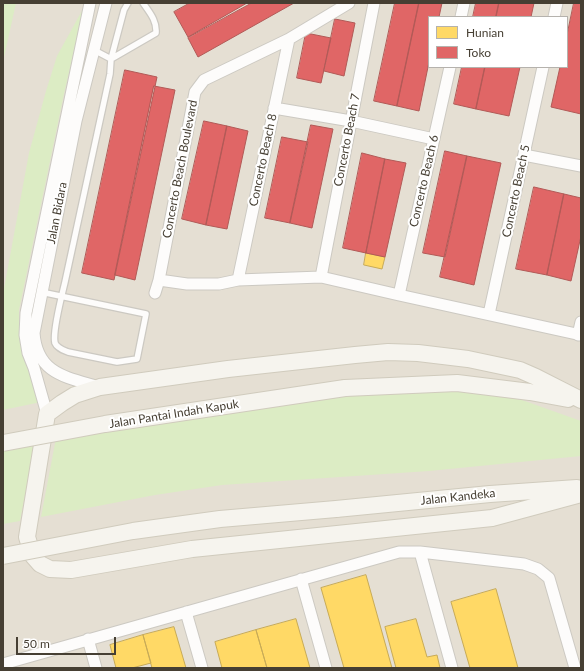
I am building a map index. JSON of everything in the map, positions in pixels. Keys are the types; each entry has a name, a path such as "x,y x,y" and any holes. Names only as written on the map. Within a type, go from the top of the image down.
{"main road":[{"path":"580,486 492,518 192,549 71,570 50,569 40,564 33,556 27,537 47,414 76,395 100,387 228,369 348,355 388,352 418,353 468,359 520,370 581,400"},
{"name":"Jalan Pantai Indah Kapuk","path":"3,443 105,424 345,388 457,383 530,392 573,400 581,403"},
{"name":"Jalan Kandeka","path":"3,556 133,531 220,519 580,486"}],"street":[{"name":"Jalan Bidara","path":"90,3 36,291 34,344 38,354 46,365 54,371 100,387"},
{"name":"Jalan Bidara","path":"47,414 34,368 28,353 25,335 26,313 36,291 76,121 106,3"},
{"name":"Concerto Beach Boulevard","path":"155,292 159,280 195,92 204,80 289,39 349,3"},
{"name":"Concerto Beach 7","path":"321,277 374,3"},
{"path":"461,16 464,3"},
{"path":"554,16 557,3"},
{"name":"Concerto Beach 8","path":"238,280 289,39"},
{"name":"Concerto Beach 6","path":"399,295 450,68"},
{"name":"Concerto Beach 5","path":"489,314 543,68"},
{"path":"274,108 351,121 434,139"},
{"path":"524,155 581,166"},
{"path":"159,280 187,284 219,284 238,280 321,277 580,335 581,322"},
{"path":"34,368 38,354"},
{"path":"3,664 399,552 420,552 524,564 538,569 549,578 575,668"},
{"path":"420,552 452,668"},
{"path":"301,579 326,668"},
{"path":"186,612 202,668"},
{"path":"88,639 96,668"}],"lane":[{"path":"36,291 62,296 146,314 137,359 118,362 68,352 60,349 55,344 55,334 62,296 110,74 111,59 124,10 128,3"},
{"path":"111,59 156,33 157,26 155,21 143,3"},
{"path":"94,50 111,59"}],"shaded area":[{"path":"3,3 581,3 581,668 3,668"}],"green space":[{"path":"3,3 16,3 3,62"},
{"path":"84,7 64,94 19,310 19,331 41,402 3,410 3,294 29,153 57,56"},
{"path":"433,389 467,391 522,400 581,421 581,456 429,471 222,485 155,495 41,517 56,438 341,394"},
{"path":"35,443 20,521 3,524 3,450"}],"building: Hunian":[{"path":"366,253 385,257 382,269 364,265"},
{"path":"366,575 392,668 344,668 321,588"},
{"path":"496,589 518,668 470,668 451,602"},
{"path":"296,619 310,668 267,668 256,630"},
{"path":"416,619 427,657 437,655 440,668 396,668 385,627"},
{"path":"174,627 186,668 152,668 143,635"},
{"path":"256,630 267,668 222,668 215,642"},
{"path":"143,635 151,663 132,668 116,668 110,645"}],"building: Toko":[{"path":"190,3 247,3 188,37 174,12"},
{"path":"252,3 294,3 198,57 188,38"},
{"path":"395,3 419,3 397,106 374,101"},
{"path":"419,3 442,3 439,16 428,16 428,67 419,111 397,106"},
{"path":"476,3 499,3 496,16 473,16"},
{"path":"499,3 534,3 531,16 496,16"},
{"path":"574,3 581,3 581,114 551,107 560,68 568,68 568,30"},
{"path":"335,19 355,23 344,76 324,71"},
{"path":"306,33 331,38 321,83 297,78"},
{"path":"462,68 485,68 476,109 454,104"},
{"path":"485,68 520,68 509,116 476,109"},
{"path":"125,70 157,77 114,280 82,273"},
{"path":"154,86 175,90 135,280 115,275"},
{"path":"204,121 227,126 206,225 182,219"},
{"path":"311,125 333,129 312,228 290,223"},
{"path":"227,126 248,131 227,229 206,225"},
{"path":"282,137 308,142 290,223 265,218"},
{"path":"445,151 467,156 445,257 423,253"},
{"path":"362,153 385,159 366,253 343,248"},
{"path":"467,156 501,163 474,285 440,277"},
{"path":"385,159 406,163 385,257 366,253"},
{"path":"534,187 564,194 547,275 516,269"},
{"path":"564,194 581,198 581,236 571,281 547,275"}]}
